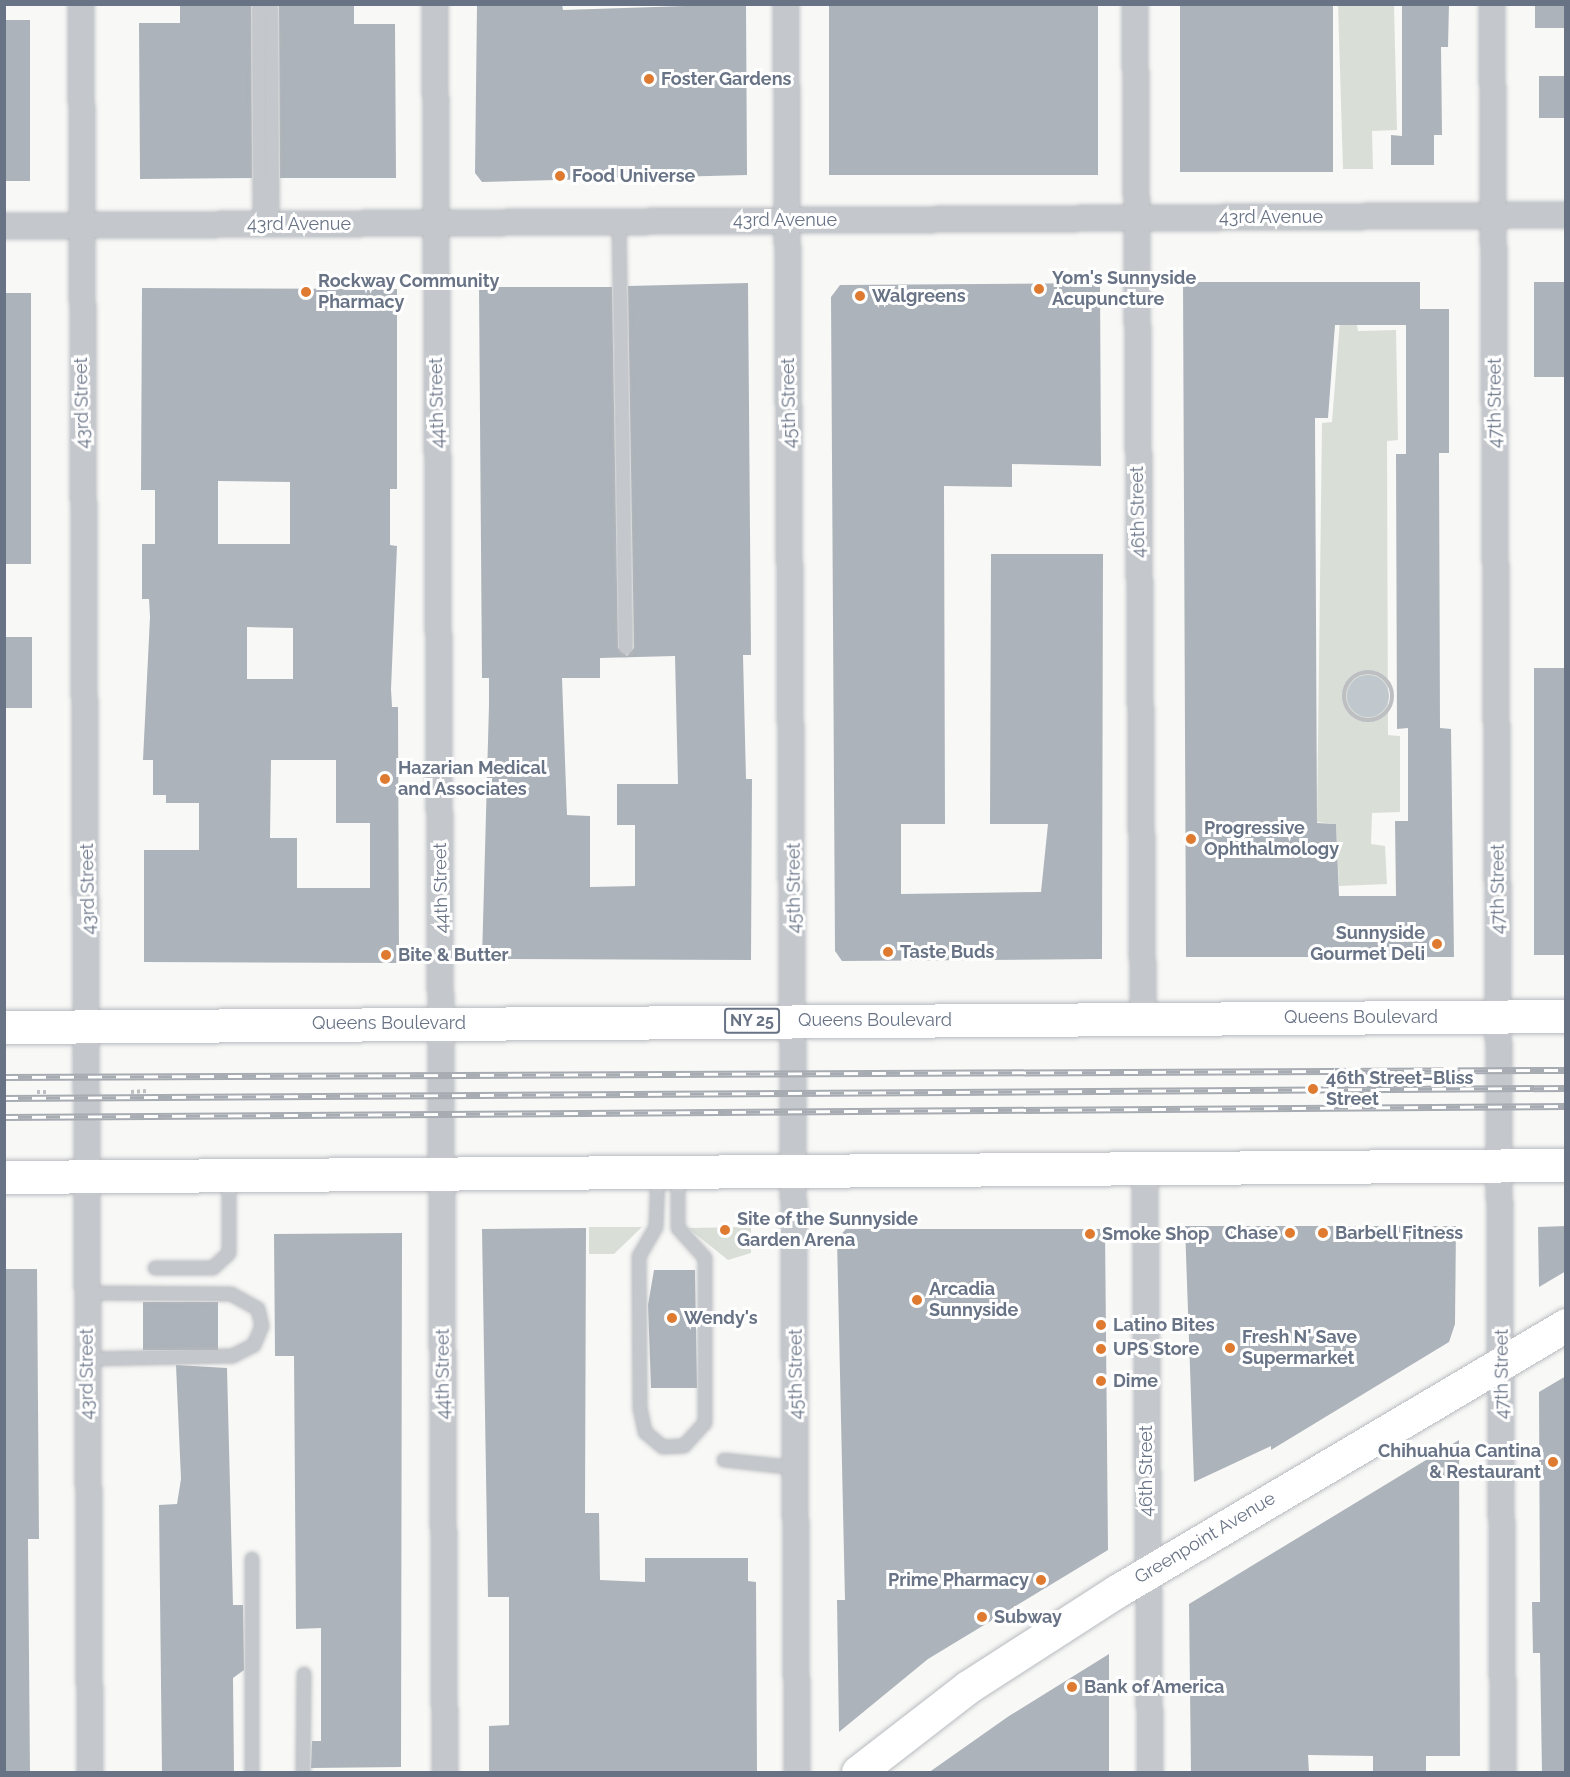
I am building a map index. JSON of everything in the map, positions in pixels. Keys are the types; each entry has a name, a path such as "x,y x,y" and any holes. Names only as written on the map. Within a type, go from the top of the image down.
{"main road":[{"name":"Queens Boulevard","path":"4,1027 1566,1016"},
{"path":"4,1177 1566,1165"},
{"name":"Greenpoint Avenue","path":"858,1773 968,1687 1148,1572 1566,1325"}],"street":[{"name":"43rd Street","path":"81,4 89,1025 87,1359 90,1773"},
{"name":"44th Street","path":"435,4 445,1773"},
{"name":"45th Street","path":"786,4 796,1172 796,1773"},
{"name":"46th Street","path":"1135,4 1143,1019"},
{"name":"47th Street","path":"1492,4 1503,1773"},
{"name":"43rd Avenue","path":"4,226 1566,215"},
{"name":"46th Street","path":"1145,1170 1150,1773"}],"lane":[{"path":"259,4 266,223"},
{"path":"266,223 271,4"},
{"path":"619,221 626,648"},
{"path":"668,1173 678,1228 705,1258 705,1423 684,1446 663,1447 645,1432 640,1408 639,1256 656,1227 668,1173"},
{"path":"155,1268 213,1268 229,1253 229,1176"},
{"path":"87,1293 231,1294 258,1308 262,1326 254,1345 232,1356 87,1359"},
{"path":"723,1460 796,1468"},
{"path":"252,1559 252,1773"},
{"path":"303,1773 304,1674"}],"path":[{"path":"1357,673 1383,677 1391,688 1391,707 1376,719 1350,714 1343,700 1346,683 1357,673"},
{"path":"131,1092 146,1091"},
{"path":"37,1092 46,1092"}],"shaded area":[{"path":"1338,5 1394,5 1397,130 1372,131 1373,169 1343,169"},
{"path":"1340,320 1356,320 1358,331 1396,330 1398,440 1387,441 1388,735 1400,736 1400,812 1372,813 1371,844 1385,846 1387,884 1339,886 1336,824 1317,822 1322,423 1332,422"},
{"path":"1368,675 1383,681 1389,696 1383,711 1368,717 1353,711 1347,696 1353,681"},
{"path":"589,1227 642,1227 614,1254 589,1254"},
{"path":"751,1227 751,1253 728,1260 688,1228"}],"building":[{"path":"180,4 251,4 252,178 140,179 139,23 180,23"},
{"path":"279,4 354,4 354,24 395,24 396,178 280,178"},
{"path":"562,4 563,10 746,4 747,175 482,182 475,173 477,6"},
{"path":"829,4 1098,4 1098,175 829,175"},
{"path":"1180,4 1333,4 1333,172 1180,172"},
{"path":"1402,4 1449,4 1448,47 1441,47 1442,135 1434,135 1434,165 1391,165 1391,135 1402,136"},
{"path":"1535,4 1566,4 1566,28 1535,28"},
{"path":"4,20 30,20 30,181 4,181"},
{"path":"1539,76 1566,76 1566,118 1539,118"},
{"path":"1183,282 1420,282 1420,309 1449,309 1449,453 1439,453 1440,728 1451,729 1454,957 1186,957","holes":["1335,325 1406,325 1406,454 1396,454 1397,729 1408,728 1408,821 1395,821 1396,896 1339,896 1336,824 1317,823 1315,418 1328,418"]},
{"path":"1534,282 1566,282 1566,377 1534,377"},
{"path":"748,283 751,655 743,655 746,779 752,779 751,960 482,959 489,678 482,678 479,287 612,287 618,648 627,656 634,648 628,286","holes":["675,656 678,784 617,784 617,825 635,825 635,886 590,887 590,816 567,815 562,678 600,678 600,658"]},
{"path":"1100,283 1101,466 1012,464 1012,487 944,486 945,824 901,824 901,894 1041,892 1048,824 990,824 991,554 1103,554 1102,959 842,961 835,951 831,297 840,285"},
{"path":"142,288 397,289 397,489 390,489 390,545 397,546 391,689 392,707 398,707 399,963 144,962 144,850 199,850 199,803 166,803 166,795 153,795 153,760 143,760 150,617 149,599 142,599 142,544 155,544 155,490 141,490","holes":["218,481 290,482 290,544 218,544","247,627 293,628 293,679 247,679","271,760 336,760 336,823 370,823 370,888 297,888 297,838 270,838"]},
{"path":"4,293 31,293 31,564 4,564"},
{"path":"4,637 32,637 32,708 4,708"},
{"path":"1534,668 1566,668 1566,955 1534,955"},
{"path":"1185,1226 1456,1226 1455,1324 1449,1342 1271,1450 1271,1446 1194,1482"},
{"path":"1566,1226 1566,1271 1539,1287 1538,1227"},
{"path":"586,1228 585,1513 599,1513 600,1580 645,1582 645,1558 748,1558 748,1581 756,1582 757,1773 489,1773 489,1726 509,1725 509,1597 488,1597 482,1229"},
{"path":"846,1229 1105,1229 1108,1550 928,1659 839,1732 837,1600 845,1600 837,1239"},
{"path":"402,1233 401,1767 311,1768 312,1741 321,1741 321,1628 296,1629 294,1356 275,1356 274,1234"},
{"path":"4,1269 37,1269 39,1539 28,1539 30,1773 4,1773"},
{"name":"Wendy's","path":"654,1270 695,1270 697,1388 651,1388 648,1305"},
{"path":"143,1302 218,1302 218,1350 143,1350"},
{"path":"176,1365 227,1368 233,1605 243,1605 244,1670 233,1678 234,1773 162,1773 159,1505 177,1504 181,1479"},
{"path":"1566,1376 1566,1773 1542,1773 1540,1653 1533,1653 1532,1602 1540,1602 1539,1392"},
{"path":"1459,1440 1460,1756 1426,1756 1426,1773 1373,1773 1373,1756 1308,1755 1309,1773 1191,1773 1189,1604"},
{"path":"1109,1654 1109,1773 928,1773 1009,1716"}],"railway":[{"path":"4,1077 1566,1070"},
{"path":"4,1098 1566,1088"},
{"path":"4,1117 1566,1106"}],"place":[{"name":"Foster Gardens","path":"649,79"},
{"name":"Food Universe","path":"560,176"},
{"name":"Yom's Sunnyside Acupuncture","path":"1039,289"},
{"name":"Rockway Community Pharmacy","path":"306,292"},
{"name":"Walgreens","path":"860,296"},
{"name":"Hazarian Medical and Associates","path":"385,779"},
{"name":"Progressive Ophthalmology","path":"1191,839"},
{"name":"Sunnyside Gourmet Deli","path":"1437,944"},
{"name":"Taste Buds","path":"888,952"},
{"name":"Bite & Butter","path":"386,955"},
{"name":"46th Street–Bliss Street","path":"1313,1089"},
{"name":"Site of the Sunnyside Garden Arena","path":"725,1230"},
{"name":"Chase","path":"1290,1233"},
{"name":"Barbell Fitness","path":"1323,1233"},
{"name":"Smoke Shop","path":"1090,1234"},
{"name":"Arcadia Sunnyside","path":"917,1300"},
{"name":"Wendy's","path":"672,1318"},
{"name":"Latino Bites","path":"1101,1325"},
{"name":"Fresh N' Save Supermarket","path":"1230,1348"},
{"name":"UPS Store","path":"1101,1349"},
{"name":"Dime","path":"1101,1381"},
{"name":"Chihuahua Cantina & Restaurant","path":"1553,1462"},
{"name":"Prime Pharmacy","path":"1041,1580"},
{"name":"Subway","path":"982,1617"},
{"name":"Bank of America","path":"1072,1687"}]}
